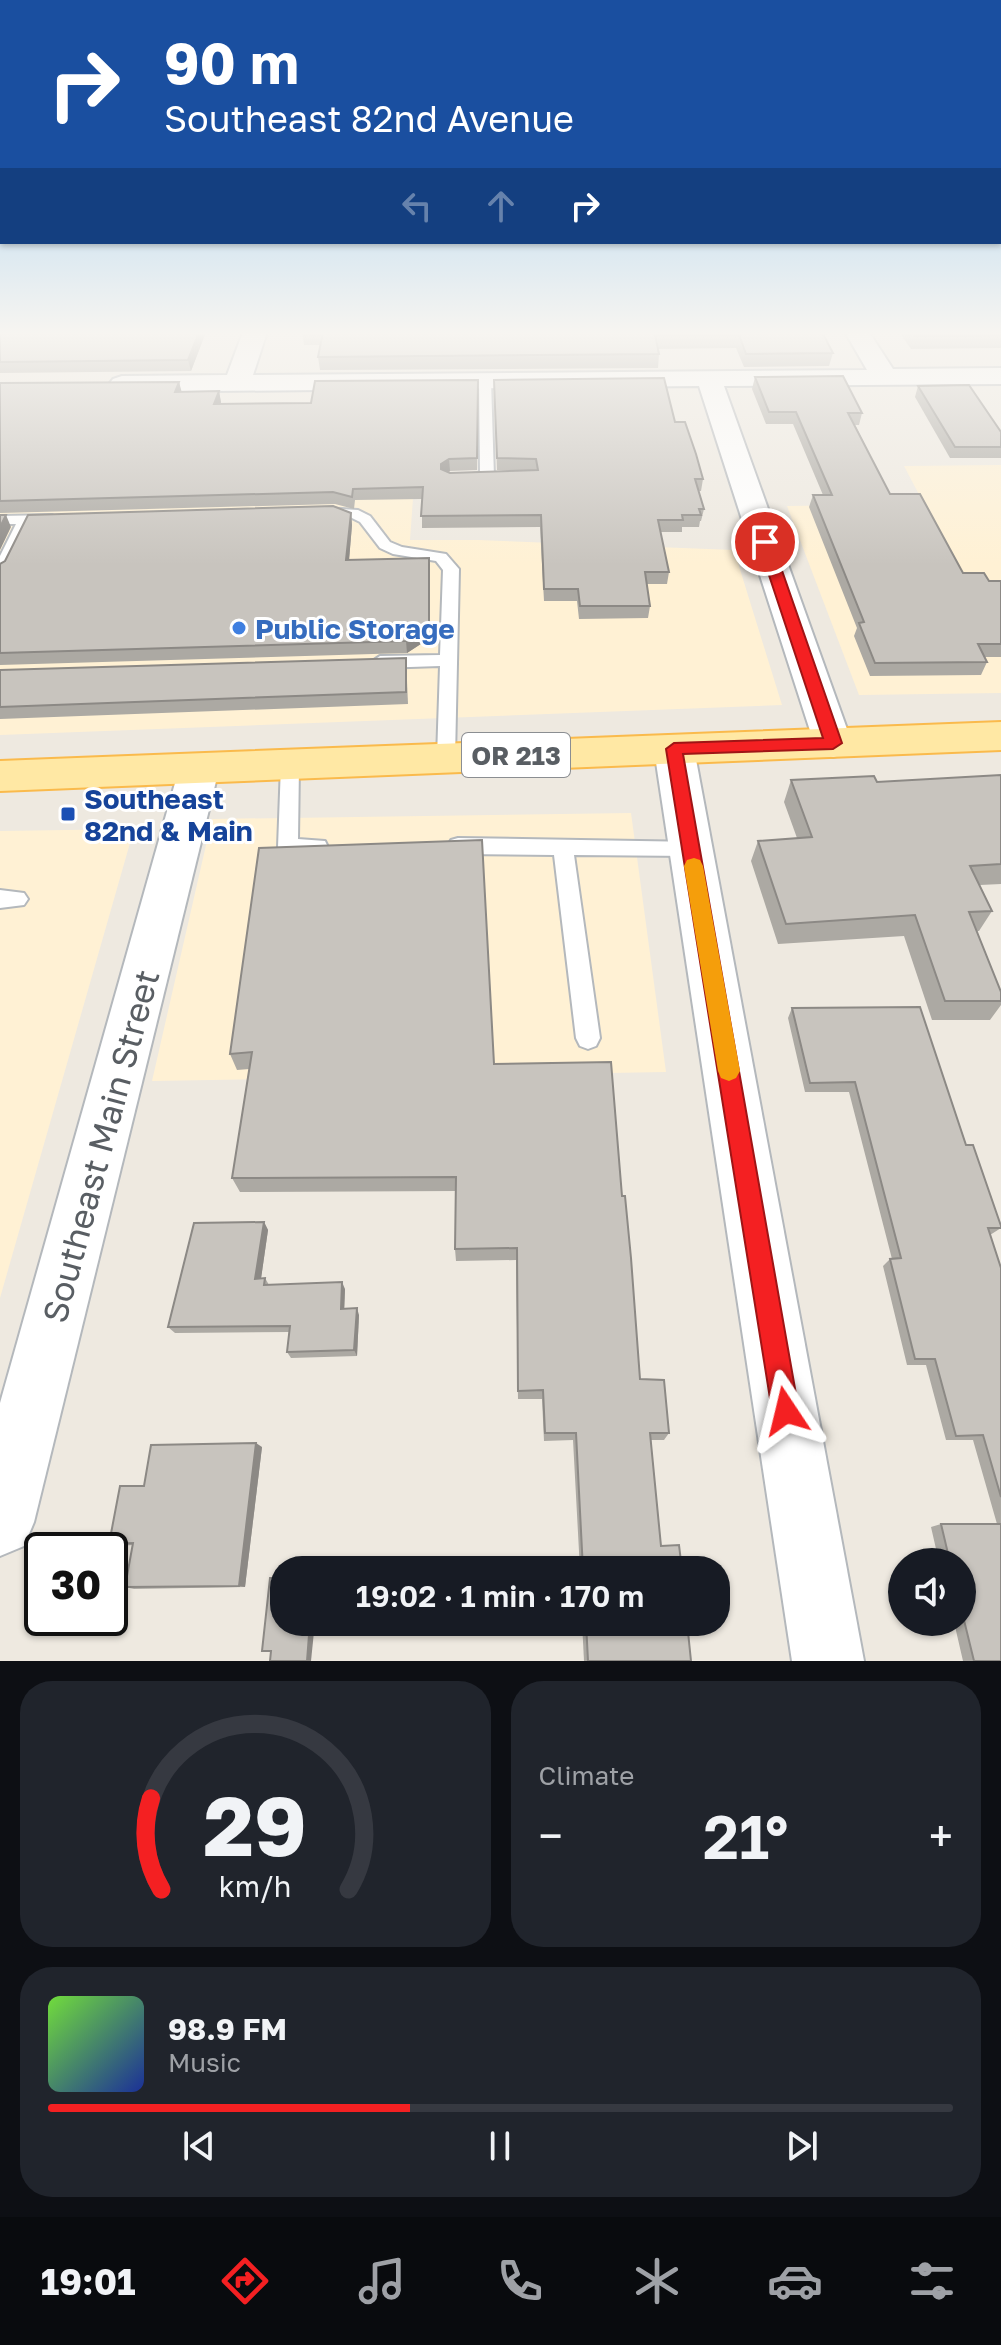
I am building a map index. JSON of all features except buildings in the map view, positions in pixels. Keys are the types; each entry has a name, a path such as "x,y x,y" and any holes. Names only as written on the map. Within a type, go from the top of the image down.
{"main road":[{"name":"OR 213","path":"0,776 1001,736"}],"street":[{"path":"719,410 833,743"},
{"path":"674,749 828,1661"},
{"name":"Southeast Main Street","path":"0,1522 199,769"}],"lane":[{"path":"450,478 494,477 488,410"},
{"path":"304,512 353,513 365,519 385,545 447,562 451,569 446,758"},
{"path":"0,520 72,518"},
{"path":"0,572 25,520"},
{"path":"356,663 449,660"},
{"path":"290,765 288,847 336,847"},
{"path":"430,846 691,848"},
{"path":"563,847 588,1038"}],"shaded area":[{"path":"1001,465 1001,693 859,695 787,506 924,504 904,466"},
{"name":"Public Storage","path":"415,471 410,540 734,550 782,705 0,735 0,481"},
{"path":"631,813 666,1072 152,1081 212,819"},
{"path":"134,829 0,1298 0,831"}],"slow traffic":[{"path":"694,866 729,1071"}],"place":[{"name":"Public Storage","path":"239,628"},
{"name":"Southeast 82nd & Main","path":"68,814"}],"route":[{"path":"765,542 833,743 674,749 786,1411"}]}
